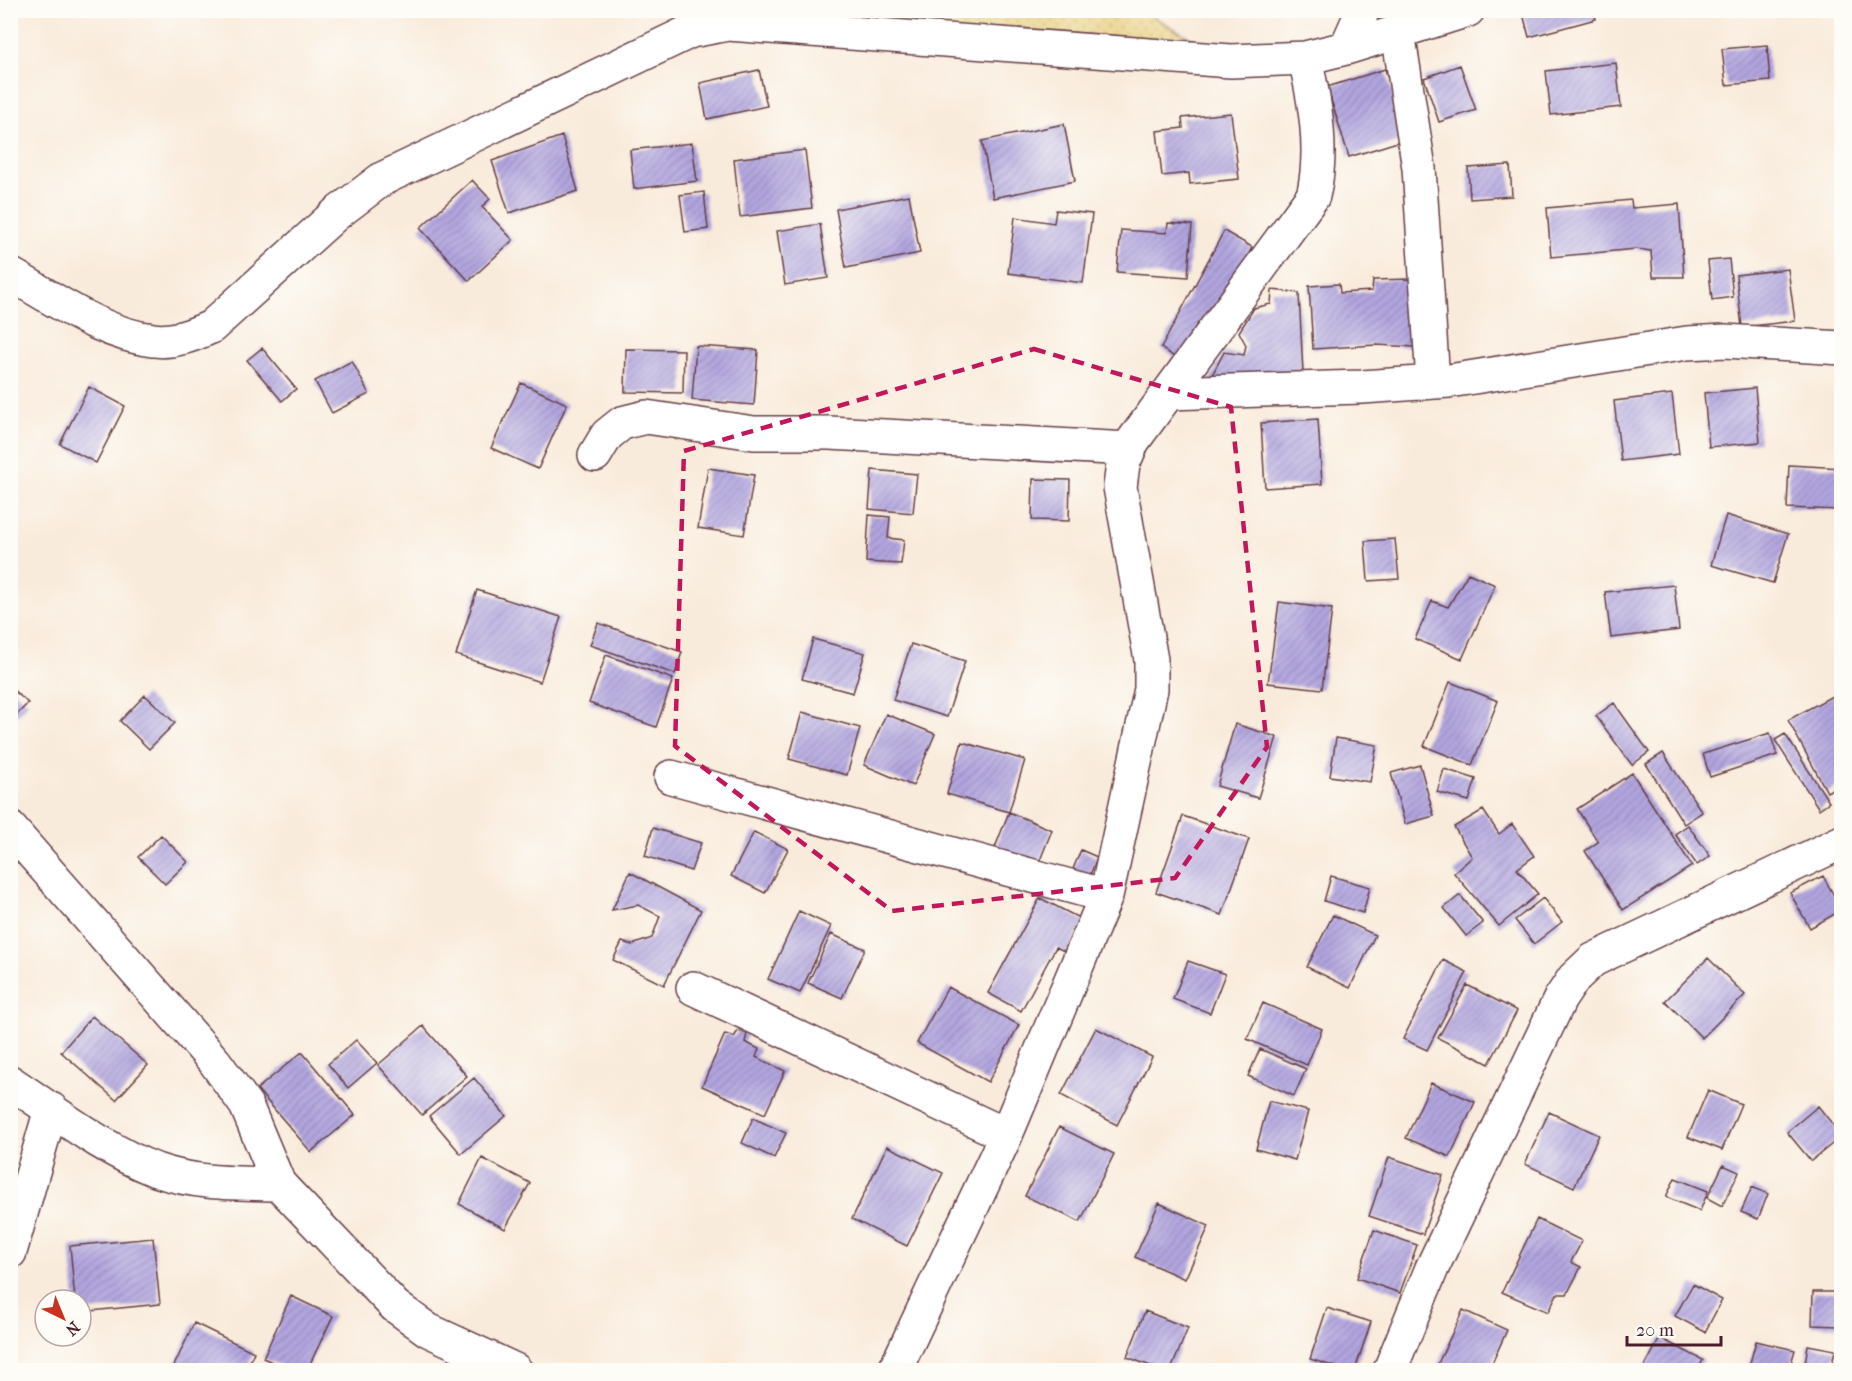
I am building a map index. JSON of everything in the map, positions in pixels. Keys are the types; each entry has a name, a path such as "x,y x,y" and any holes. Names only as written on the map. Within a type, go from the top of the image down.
{"street":[{"path":"1346,48 1363,10"},
{"path":"10,274 108,328 154,340 187,337 211,327 336,214 382,179 691,31 729,17 1231,61 1305,58 1346,48 1468,10"},
{"path":"1398,32 1419,168 1433,382"},
{"path":"895,1371 1006,1135 1106,896 1151,689 1151,660 1119,487 1123,464 1129,449 1168,393 1313,196 1319,172 1314,98 1305,58"},
{"path":"1168,393 1433,382 1687,343 1725,341 1842,348"},
{"path":"595,455 608,435 622,423 646,417 754,433 840,433 1129,449"},
{"path":"671,777 1106,896"},
{"path":"10,828 215,1062 246,1105 279,1184 395,1306 428,1330 515,1371"},
{"path":"1390,1371 1432,1268 1560,999 1574,978 1593,960 1842,842"},
{"path":"693,988 1006,1135"},
{"path":"10,1082 115,1150 156,1170 195,1180 279,1184"},
{"path":"10,1252 51,1109"}],"highlighted area":[{"path":"1034,349 1231,407 1267,747 1175,878 892,911 675,746 684,451"}],"sand":[{"path":"673,11 1143,11 1231,61 691,31"}],"building":[{"path":"1522,10 1594,10 1596,19 1529,37"},
{"path":"1767,45 1770,81 1726,85 1722,49"},
{"path":"1616,63 1621,107 1551,115 1546,71"},
{"path":"1460,65 1476,110 1439,122 1424,78"},
{"path":"1385,69 1407,139 1349,157 1327,87"},
{"path":"759,70 767,106 707,119 700,83"},
{"path":"1231,113 1239,179 1190,184 1189,173 1162,176 1157,131 1183,128 1182,118"},
{"path":"1064,124 1075,181 993,198 982,141"},
{"path":"562,136 578,191 509,213 492,161"},
{"path":"692,143 697,181 634,189 630,150"},
{"path":"805,150 812,208 740,217 734,159"},
{"path":"1510,165 1512,196 1470,199 1468,168"},
{"path":"472,180 490,199 482,207 513,240 469,281 420,228"},
{"path":"704,192 708,229 685,232 680,195"},
{"path":"909,195 920,253 846,268 836,209"},
{"path":"1631,200 1632,208 1679,204 1684,277 1653,277 1651,251 1636,249 1551,257 1547,208"},
{"path":"1056,210 1092,214 1083,283 1008,273 1015,217 1054,223"},
{"path":"1168,223 1192,225 1188,277 1117,272 1121,230 1167,233"},
{"path":"820,224 828,278 785,285 777,231"},
{"path":"1224,231 1252,247 1231,293 1179,360 1161,348"},
{"path":"1729,259 1733,297 1712,300 1708,261"},
{"path":"1788,269 1795,321 1742,327 1736,275"},
{"path":"1412,279 1415,347 1376,345 1313,349 1309,286 1339,284 1340,293 1372,291 1373,280"},
{"path":"1272,290 1299,293 1303,373 1209,381 1224,352 1244,355 1246,345 1239,332 1254,308 1271,304"},
{"path":"696,346 758,350 754,405 692,400"},
{"path":"262,348 296,389 282,401 247,360"},
{"path":"626,349 684,350 683,393 625,392"},
{"path":"352,361 369,394 332,413 315,381"},
{"path":"521,383 567,404 538,469 491,448"},
{"path":"89,387 125,406 96,463 60,444"},
{"path":"1755,388 1760,442 1709,447 1704,393"},
{"path":"1672,394 1679,454 1621,461 1614,401"},
{"path":"1318,419 1322,484 1265,488 1261,423"},
{"path":"1789,465 1842,468 1840,510 1787,508"},
{"path":"708,468 754,475 744,535 698,528"},
{"path":"872,470 917,474 913,513 869,509"},
{"path":"1033,479 1070,480 1069,521 1032,520"},
{"path":"869,515 890,517 888,538 904,540 901,564 866,562"},
{"path":"1726,515 1788,534 1773,583 1711,565"},
{"path":"1395,539 1399,579 1368,581 1365,541"},
{"path":"1468,573 1495,585 1462,659 1415,639 1432,601 1448,607"},
{"path":"1674,585 1679,630 1611,638 1605,592"},
{"path":"477,590 561,617 540,682 456,655"},
{"path":"1279,602 1332,609 1322,689 1268,683"},
{"path":"598,623 682,652 675,674 590,645"},
{"path":"813,639 865,653 853,693 802,679"},
{"path":"911,644 965,661 947,717 893,700"},
{"path":"606,655 673,679 656,727 589,703"},
{"path":"1450,682 1498,701 1472,765 1424,746"},
{"path":"10,687 28,703 10,722"},
{"path":"145,695 175,723 149,749 120,721"},
{"path":"1834,695 1842,708 1842,784 1827,792 1788,720"},
{"path":"1614,703 1649,752 1632,765 1596,716"},
{"path":"802,712 860,728 847,775 789,759"},
{"path":"886,714 935,734 913,786 864,765"},
{"path":"1235,724 1277,737 1258,798 1217,786"},
{"path":"1770,733 1777,755 1710,777 1703,754"},
{"path":"1785,734 1829,802 1819,809 1775,740"},
{"path":"1336,738 1377,745 1370,782 1330,776"},
{"path":"962,742 1025,760 1009,812 947,794"},
{"path":"1663,753 1702,812 1684,824 1646,764"},
{"path":"1420,765 1434,816 1405,824 1391,773"},
{"path":"1444,769 1476,779 1469,801 1437,792"},
{"path":"1632,773 1692,866 1623,910 1585,851 1598,842 1577,809"},
{"path":"1483,810 1499,834 1512,824 1534,856 1517,869 1538,894 1499,926 1454,873 1472,857 1454,827"},
{"path":"1009,812 1052,830 1037,868 994,850"},
{"path":"1183,816 1249,839 1222,915 1156,892"},
{"path":"1688,825 1710,856 1697,865 1675,834"},
{"path":"653,828 701,843 691,871 645,856"},
{"path":"754,832 788,849 765,893 731,876"},
{"path":"161,835 188,862 165,884 138,857"},
{"path":"1081,850 1097,857 1087,883 1070,876"},
{"path":"630,872 701,910 664,985 613,960 622,942 632,945 652,938 660,916 638,905 612,910"},
{"path":"1331,876 1370,887 1363,913 1324,901"},
{"path":"1823,876 1842,910 1810,928 1790,893"},
{"path":"1460,895 1483,923 1466,936 1444,908"},
{"path":"1040,898 1085,921 1068,953 1056,947 1021,1011 988,993"},
{"path":"1543,898 1562,922 1534,944 1515,920"},
{"path":"799,911 831,926 800,993 768,979"},
{"path":"1333,915 1375,935 1350,988 1307,967"},
{"path":"831,934 865,949 842,998 808,983"},
{"path":"1708,958 1745,995 1702,1038 1665,1001"},
{"path":"1443,960 1467,972 1427,1050 1403,1039"},
{"path":"1188,961 1225,974 1210,1013 1173,999"},
{"path":"1467,985 1517,1011 1489,1064 1438,1038"},
{"path":"948,987 1019,1025 988,1082 917,1043"},
{"path":"1263,1003 1322,1029 1307,1065 1247,1039"},
{"path":"92,1016 148,1065 116,1100 61,1052"},
{"path":"423,1026 467,1076 422,1115 378,1065"},
{"path":"1096,1028 1152,1057 1117,1125 1061,1095"},
{"path":"738,1031 747,1034 745,1042 759,1049 756,1057 785,1071 765,1114 702,1086 725,1034 734,1037"},
{"path":"356,1040 377,1063 348,1088 328,1064"},
{"path":"1260,1049 1306,1069 1294,1096 1248,1076"},
{"path":"302,1052 355,1115 311,1152 257,1089"},
{"path":"474,1078 506,1116 461,1154 429,1116"},
{"path":"1431,1083 1475,1102 1450,1157 1406,1138"},
{"path":"1708,1090 1741,1104 1722,1150 1688,1137"},
{"path":"1269,1101 1308,1111 1295,1160 1256,1149"},
{"path":"1818,1106 1842,1136 1811,1161 1787,1132"},
{"path":"1549,1112 1599,1135 1574,1187 1525,1164"},
{"path":"753,1118 786,1133 774,1158 742,1143"},
{"path":"1059,1127 1114,1154 1080,1222 1025,1196"},
{"path":"887,1146 943,1173 907,1246 852,1219"},
{"path":"1389,1157 1443,1175 1423,1234 1369,1216"},
{"path":"482,1158 530,1183 505,1229 459,1204"},
{"path":"1723,1165 1739,1172 1722,1206 1707,1198"},
{"path":"1675,1178 1708,1191 1700,1211 1666,1197"},
{"path":"1752,1187 1768,1194 1758,1219 1741,1212"},
{"path":"1159,1203 1209,1226 1185,1279 1135,1257"},
{"path":"1537,1219 1582,1241 1571,1262 1581,1267 1567,1294 1557,1294 1548,1312 1502,1292"},
{"path":"1374,1230 1417,1245 1400,1293 1357,1278"},
{"path":"153,1238 160,1304 93,1311 93,1288 74,1288 70,1246"},
{"path":"1693,1284 1722,1300 1705,1332 1675,1316"},
{"path":"1813,1292 1840,1292 1839,1326 1812,1325"},
{"path":"291,1296 333,1316 307,1370 290,1370 263,1358"},
{"path":"1327,1308 1371,1322 1355,1370 1345,1370 1310,1359"},
{"path":"1463,1310 1507,1330 1489,1370 1435,1370"},
{"path":"1145,1311 1188,1328 1171,1370 1161,1370 1127,1357"},
{"path":"194,1323 254,1352 246,1370 179,1370 173,1368"},
{"path":"1660,1338 1703,1360 1698,1370 1643,1370"},
{"path":"1756,1341 1795,1350 1789,1370 1748,1370"},
{"path":"1808,1345 1835,1350 1831,1370 1804,1370"}]}
